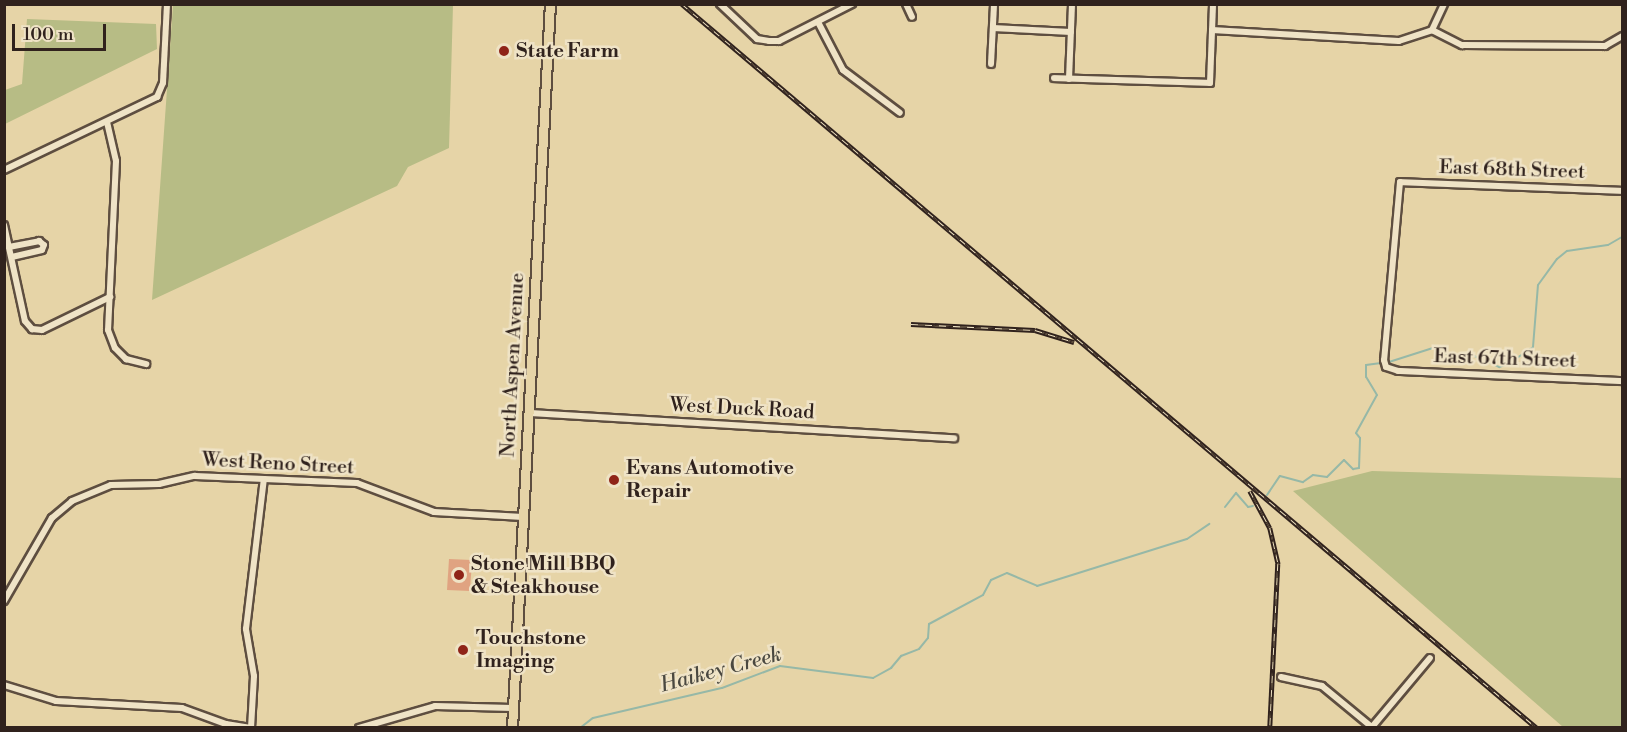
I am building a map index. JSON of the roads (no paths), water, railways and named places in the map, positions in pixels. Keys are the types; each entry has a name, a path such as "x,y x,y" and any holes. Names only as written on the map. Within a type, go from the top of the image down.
{"main road":[{"name":"North Aspen Avenue","path":"512,728 550,4"}],"street":[{"path":"4,170 107,122 162,91 167,4"},
{"path":"720,4 757,39 769,41 818,22 852,4"},
{"path":"906,4 912,17"},
{"path":"991,64 994,4"},
{"path":"1069,79 1072,4"},
{"path":"1054,78 1210,83 1213,4"},
{"path":"1432,30 1444,4"},
{"path":"818,22 843,70 900,113"},
{"path":"993,28 1071,32"},
{"path":"1212,30 1399,41 1432,30 1462,45 1605,46 1623,36"},
{"path":"107,122 116,151 110,297 111,340 126,359 146,364"},
{"name":"East 68th Street","path":"1386,367 1400,182 1623,191"},
{"path":"4,225 25,321 32,329 42,330 110,297"},
{"path":"9,247 39,241 44,245 12,257"},
{"name":"East 67th Street","path":"1386,367 1398,371 1623,381"},
{"name":"West Duck Road","path":"529,413 954,438"},
{"name":"West Reno Street","path":"4,602 42,532 60,510 98,488 195,476 357,483 434,512 523,517"},
{"path":"4,685 56,701 182,708 226,724 251,728 254,676 246,628 264,479"},
{"path":"1281,677 1322,686 1372,727 1430,658"},
{"path":"359,728 435,706 513,708"}],"waterway":[{"path":"1389,362 1433,348 1454,357 1472,355 1499,367 1508,364 1533,347 1538,285 1557,259 1567,251 1608,245 1622,237"},
{"name":"Haikey Creek","path":"1267,495 1280,476 1303,482 1313,475 1327,477 1344,460 1353,469 1359,468 1360,438 1356,433 1377,395 1366,377 1366,365 1381,363"},
{"name":"Haikey Creek","path":"1225,507 1236,493 1248,507 1253,506"},
{"name":"Haikey Creek","path":"580,728 593,718 722,688 780,666 873,678 891,668 901,656 919,649 928,638 929,624 983,595 991,580 1007,573 1037,586 1187,539 1209,524"}],"railway":[{"path":"682,4 1537,728"},
{"path":"911,324 1035,330 1074,342"},
{"path":"1250,491 1270,528 1278,564 1270,728"}],"place":[{"name":"State Farm","path":"504,51"},
{"name":"Evans Automotive Repair","path":"614,480"},
{"name":"Stone Mill BBQ & Steakhouse","path":"459,575"},
{"name":"Touchstone Imaging","path":"463,650"}]}
